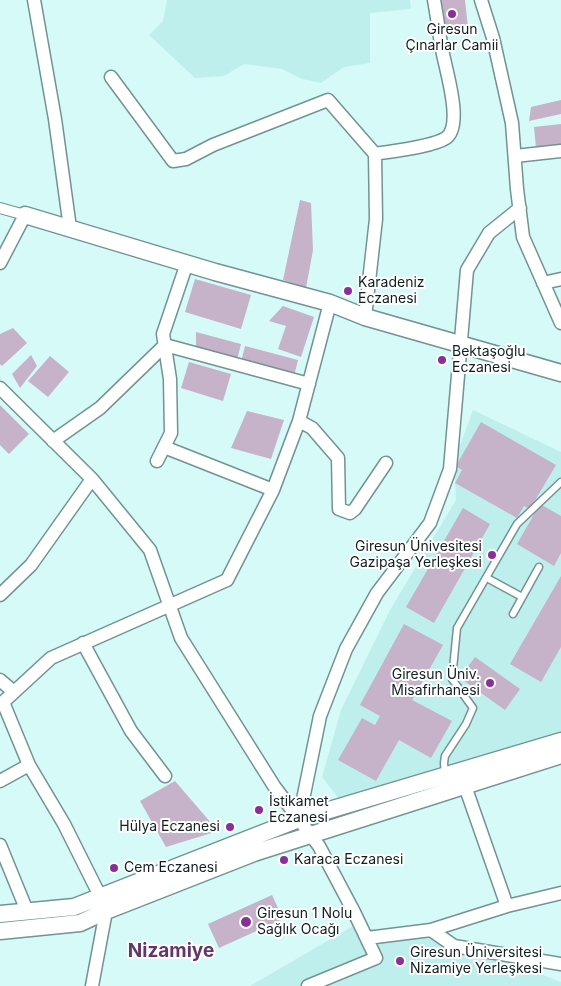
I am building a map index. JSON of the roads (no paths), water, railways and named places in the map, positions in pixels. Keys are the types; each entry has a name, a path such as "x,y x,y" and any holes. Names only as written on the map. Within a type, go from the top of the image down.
{"street":[{"path":"34,0 55,119 70,228"},
{"path":"375,154 432,143 444,139 450,134 454,120 450,86 434,0"},
{"path":"481,0 493,38 512,123 524,237 561,323"},
{"path":"111,76 173,161 186,159 213,146 328,100 375,154 376,219 365,317"},
{"path":"515,156 561,152"},
{"path":"0,208 330,303 365,317 561,373"},
{"path":"299,819 320,716 346,649 377,592 430,523 450,469 467,270 488,233 520,208"},
{"path":"0,263 25,215"},
{"path":"157,461 171,433 170,379 163,334 187,263"},
{"path":"543,283 561,279"},
{"path":"92,986 103,904 64,824 29,765 2,703 51,658 227,580 273,490 299,420 330,303"},
{"path":"165,346 308,384"},
{"path":"53,441 100,408 165,346"},
{"path":"0,388 92,479 150,550 181,638 274,786 324,854 376,958 308,986"},
{"path":"299,420 312,428 338,458 339,509 350,513 355,509 386,463"},
{"path":"164,446 273,490"},
{"path":"0,595 31,565 92,479"},
{"path":"83,644 131,731 165,776"},
{"path":"0,680 14,692"},
{"path":"0,931 80,923 103,904 299,819 561,741"},
{"path":"1,912 103,904 254,853 561,755"},
{"path":"0,781 29,765"},
{"path":"465,786 507,906"},
{"path":"0,844 27,911"},
{"path":"367,938 431,930 507,906 561,892"},
{"path":"431,930 454,946 561,964"}],"lane":[{"path":"445,776 444,763 446,756 466,724 473,708 452,679 457,628 517,524 561,482"},
{"path":"513,614 539,567"},
{"path":"487,578 522,598"}],"place":[{"name":"Giresun Çınarlar Camii","path":"452,14"},
{"name":"Karadeniz Eczanesi","path":"348,291"},
{"name":"Bektaşoğlu Eczanesi","path":"442,360"},
{"name":"Giresun Ünivesitesi Gazipaşa Yerleşkesi","path":"492,555"},
{"name":"Giresun Üniv. Misafirhanesi","path":"490,683"},
{"name":"İstikamet Eczanesi","path":"259,810"},
{"name":"Hülya Eczanesi","path":"230,827"},
{"name":"Karaca Eczanesi","path":"284,860"},
{"name":"Cem Eczanesi","path":"114,868"},
{"name":"Giresun 1 Nolu Sağlık Ocağı","path":"246,922"},
{"name":"Giresun Üniversitesi Nizamiye Yerleşkesi","path":"400,961"}],"district":[{"name":"Nizamiye","path":"171,951"}]}
